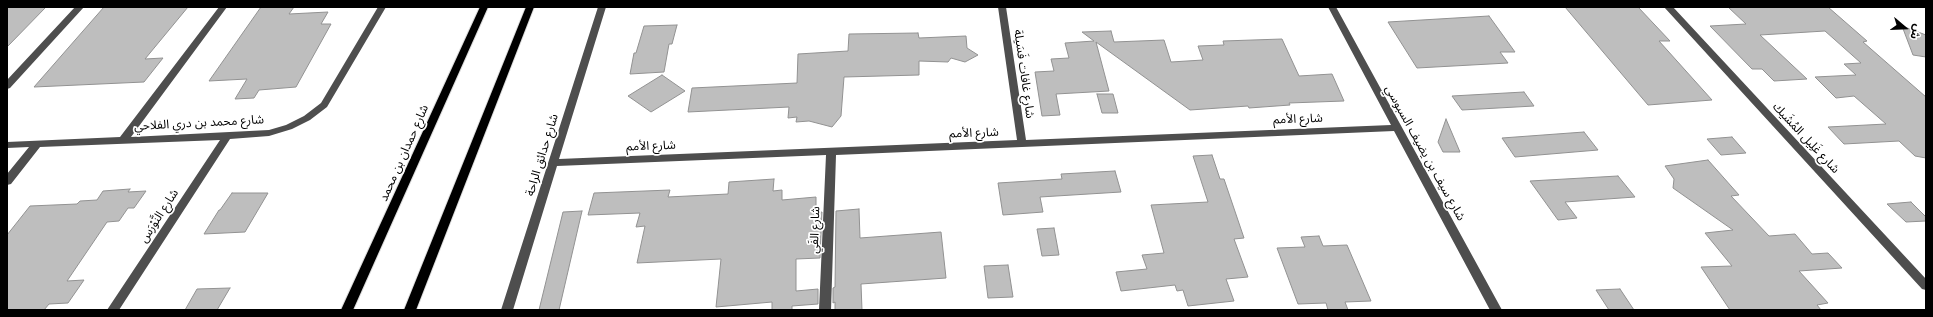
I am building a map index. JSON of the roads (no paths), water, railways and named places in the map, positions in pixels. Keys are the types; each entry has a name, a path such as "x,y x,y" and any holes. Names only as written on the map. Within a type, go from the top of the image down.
{"main road":[{"name":"شارع حمدان بن محمد","path":"347,310 484,7"},
{"path":"410,310 530,7"}],"street":[{"path":"7,86 80,7"},
{"name":"شارع محمد بن دري الفلاحي","path":"123,140 223,7"},
{"name":"شارع محمد بن دري الفلاحي","path":"7,145 227,136 279,130 298,123 315,113 330,97 382,7"},
{"name":"شارع حدائق الراحة","path":"507,310 602,7"},
{"name":"شارع غافات فَسَيلة","path":"1002,7 1022,144"},
{"name":"شارع سيف بن يضيف السبوسي","path":"1332,7 1396,128 1496,310"},
{"name":"شارع غَلِيل المُشَيك","path":"1668,7 1926,286"},
{"name":"شارع الأمم","path":"554,163 1396,128"},
{"name":"شارع النَّوْرَس","path":"114,310 227,136"},
{"path":"7,181 38,144"},
{"name":"شارع الفَي","path":"825,310 831,151"}]}
